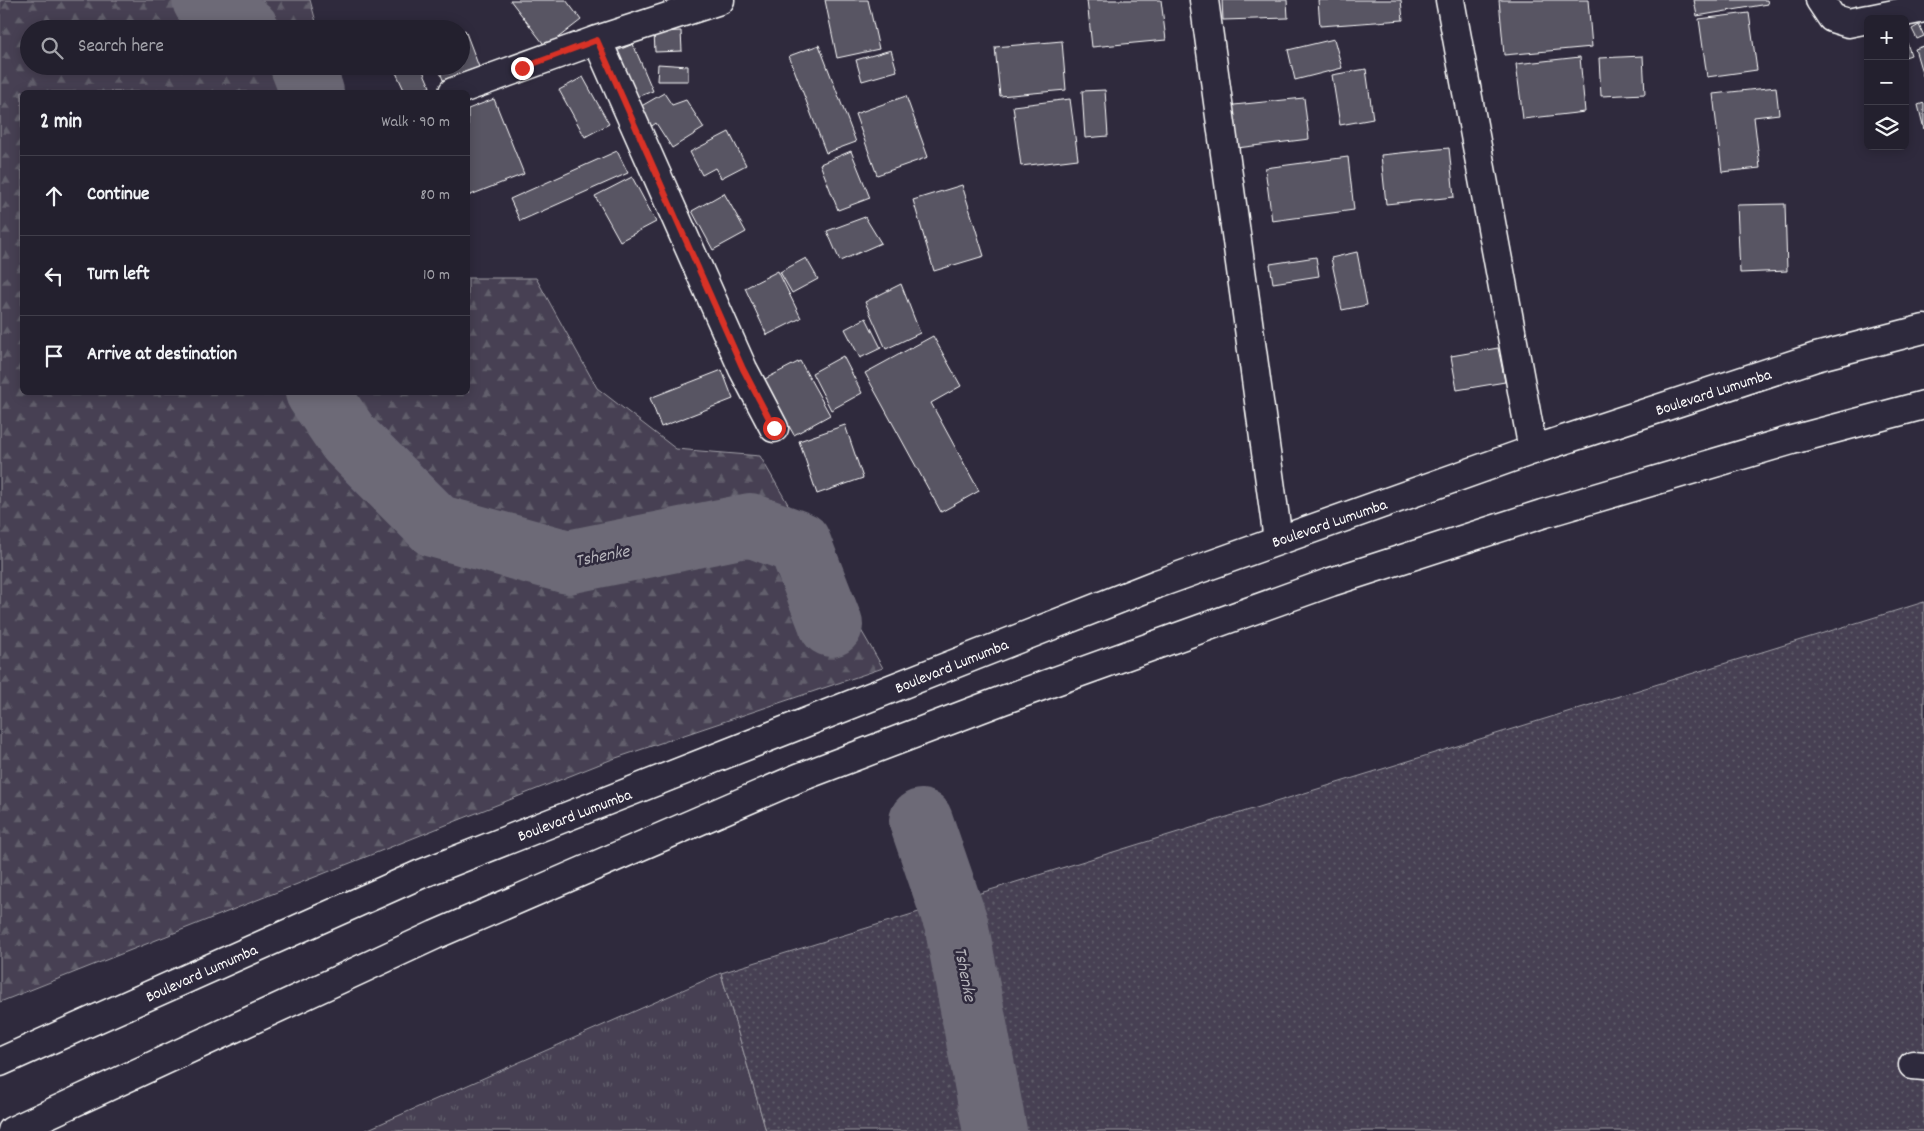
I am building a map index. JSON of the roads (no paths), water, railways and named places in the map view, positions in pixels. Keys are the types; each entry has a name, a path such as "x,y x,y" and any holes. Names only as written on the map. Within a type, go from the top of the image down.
{"main road":[{"path":"459,90 597,40 720,0"},
{"path":"1204,0 1278,540"},
{"path":"1450,0 1533,450"},
{"path":"1820,0 1832,18 1848,23 1864,20"},
{"path":"1889,15 1924,8"},
{"path":"597,40 743,369 774,428"},
{"name":"Boulevard Lumumba","path":"0,1062 420,874 1157,584 1533,450 1816,357 1924,329"},
{"path":"12,1131 435,935 798,778 1331,582 1542,514 1718,462 1924,405"}],"waterway":[{"name":"Tshenke","path":"204,0 234,20"},
{"name":"Tshenke","path":"305,75 311,90"},
{"name":"Tshenke","path":"319,395 349,439 436,526 568,562 750,525 799,543 831,625"},
{"name":"Tshenke","path":"921,821 956,923 995,1131"}]}
